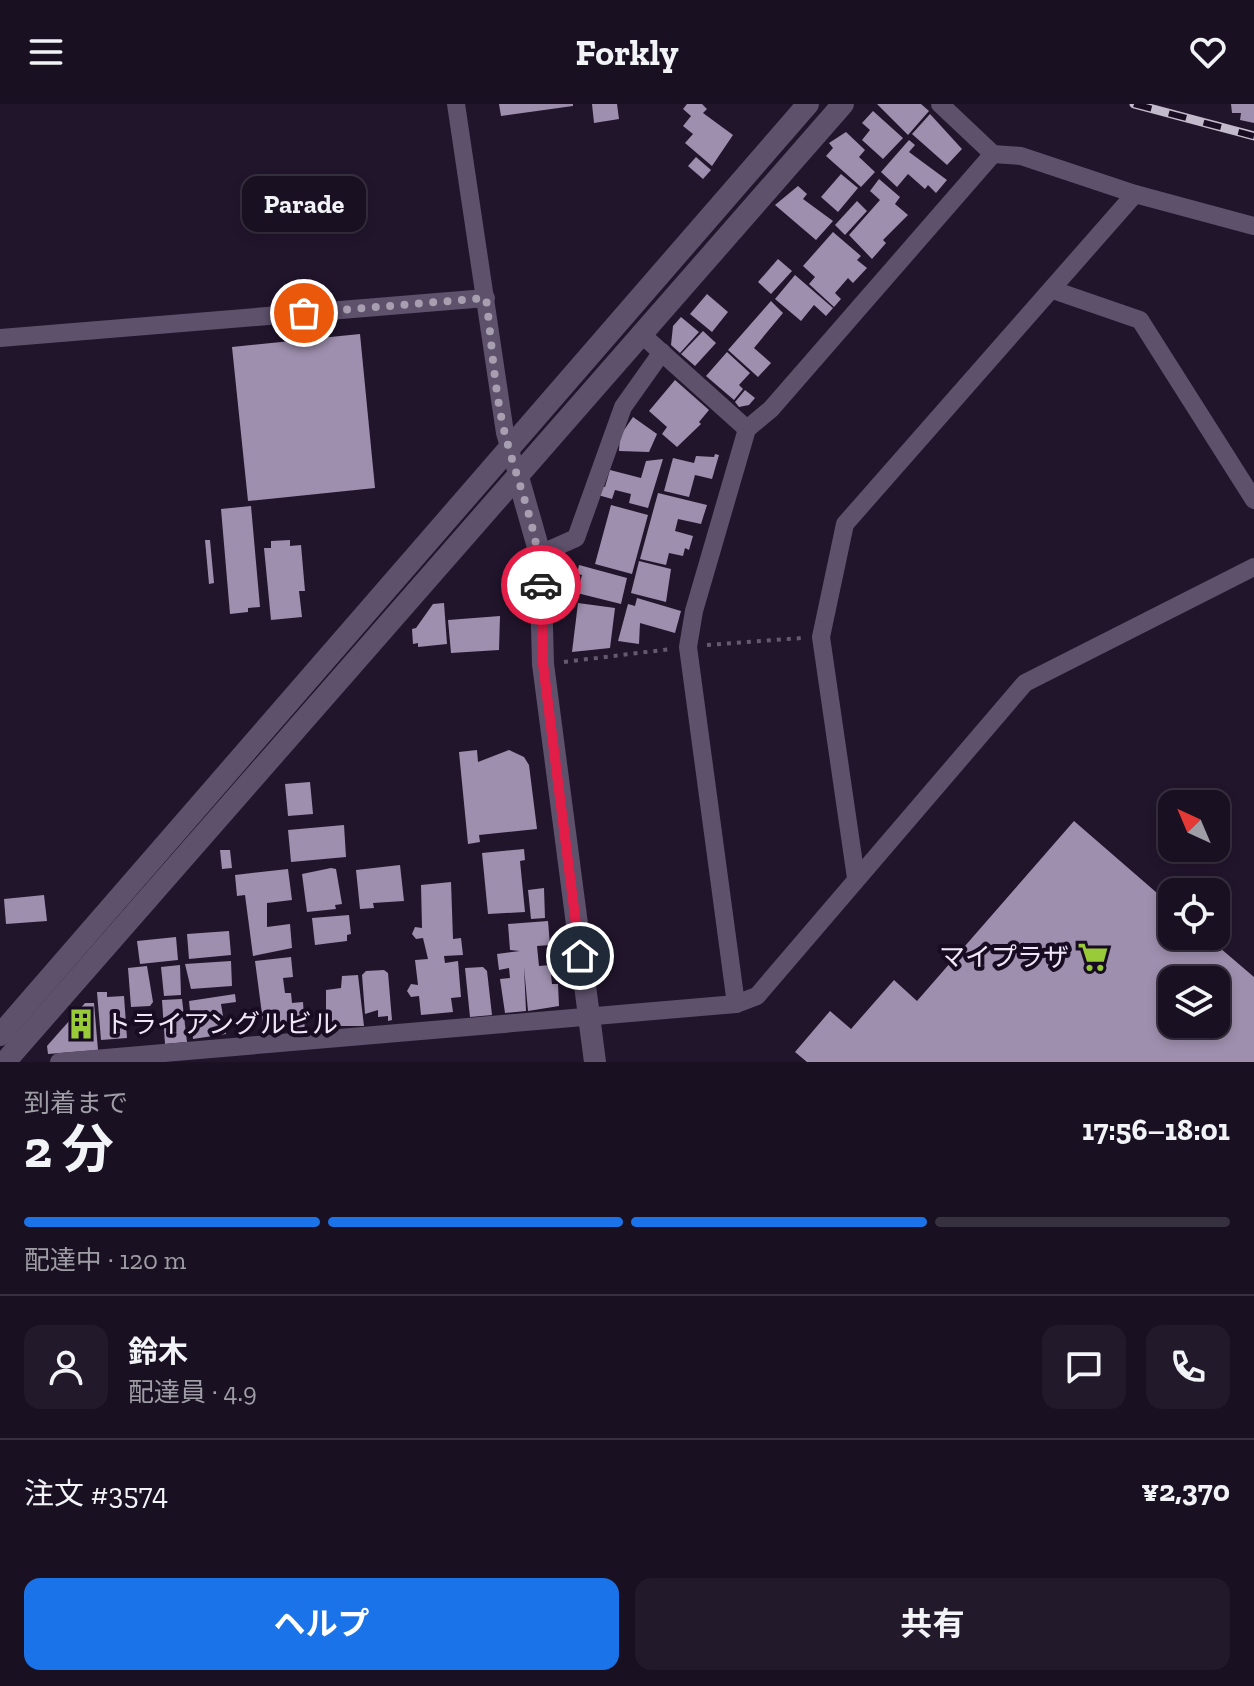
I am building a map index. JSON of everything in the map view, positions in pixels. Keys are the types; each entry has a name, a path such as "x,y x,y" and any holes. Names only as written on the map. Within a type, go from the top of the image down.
{"street":[{"path":"456,104 505,433 528,500 540,554 543,664 595,1062"},
{"path":"0,1035 808,104"},
{"path":"5,1062 843,104"},
{"path":"940,104 993,154 1021,156 1135,194 1254,226"},
{"path":"736,1004 688,647 694,611 747,429 771,409 993,154"},
{"path":"856,878 821,637 845,524 1135,194"},
{"path":"1053,290 1140,320 1254,500"},
{"path":"0,338 486,298"},
{"path":"640,333 747,429"},
{"path":"540,554 576,538 623,407 662,352"},
{"path":"59,1062 736,1004 757,996 1025,683 1254,567"}],"building":[{"path":"499,104 573,104 573,106 501,116"},
{"path":"592,104 617,104 619,119 594,123"},
{"path":"687,104 702,104 707,109 703,113 733,135 712,166 685,143 693,134 683,126 691,116 683,109"},
{"path":"877,104 921,104 929,111 908,135"},
{"path":"1231,104 1254,104 1254,123 1240,120 1241,113 1232,113"},
{"path":"873,111 903,138 883,159 862,140 870,130 862,123"},
{"path":"930,114 962,149 947,165 912,134"},
{"path":"846,132 865,150 859,157 875,172 861,187 826,156 833,148 829,143"},
{"path":"909,140 915,145 909,152 947,180 936,193 928,185 925,189 908,174 897,187 881,172"},
{"path":"696,157 711,170 703,179 688,166"},
{"path":"841,174 858,188 838,212 821,197"},
{"path":"879,179 900,197 895,204 908,215 883,240 886,243 872,259 849,235 880,200 870,191"},
{"path":"798,186 807,194 803,199 833,221 816,240 775,205"},
{"path":"857,201 867,211 845,235 835,225"},
{"path":"833,232 861,256 857,260 867,268 853,283 848,278 835,293 841,299 834,307 809,284 815,277 803,266"},
{"path":"778,259 792,271 771,294 758,282"},
{"path":"795,275 833,308 826,316 814,305 801,321 775,299"},
{"path":"707,294 728,312 712,332 690,314"},
{"path":"771,301 783,313 754,348 771,363 758,377 728,350"},
{"path":"681,317 699,332 680,353 671,345 673,326"},
{"path":"703,331 716,343 695,366 681,354"},
{"path":"360,334 375,488 248,501 232,347"},
{"path":"727,352 750,373 739,385 743,389 734,400 706,376"},
{"path":"675,380 709,410 699,422 701,424 677,447 662,434 667,427 649,411"},
{"path":"745,390 755,398 749,405 739,407 735,402"},
{"path":"633,417 657,434 649,452 619,451 620,436"},
{"path":"715,454 719,455 712,479 695,475 689,497 664,491 673,458 694,463 696,456 714,457"},
{"path":"663,459 648,508 629,503 631,494 615,490 612,499 598,495 601,486 605,487 610,470 641,478 646,461"},
{"path":"658,493 707,505 701,524 678,519 675,531 693,536 689,550 685,548 683,556 669,553 666,565 640,559"},
{"path":"611,505 648,515 632,574 595,564"},
{"path":"251,506 260,607 230,614 221,509"},
{"path":"205,540 210,540 214,583 209,584"},
{"path":"290,540 290,546 301,545 305,591 299,591 302,617 271,620 264,548 271,548 271,541"},
{"path":"639,561 671,569 666,602 631,593"},
{"path":"579,565 627,578 621,604 577,593 582,575 577,574"},
{"path":"637,598 681,611 675,633 640,623 639,644 618,641 628,604 635,606"},
{"path":"444,603 447,644 418,647 418,643 413,644 412,629 416,628 433,604"},
{"path":"578,603 615,608 610,648 572,652"},
{"path":"500,616 499,650 451,653 448,620"},
{"path":"477,750 478,762 509,750 524,757 529,765 537,829 479,835 480,842 468,844 459,752"},
{"path":"310,782 313,814 288,816 285,784"},
{"name":"マイプラザ","path":"1074,821 1158,894 1158,950 1222,950 1254,977 1254,1062 807,1062 795,1052 830,1011 851,1029 894,980 917,1001"},
{"path":"344,825 346,857 291,862 288,830"},
{"path":"524,849 525,860 520,861 525,912 488,914 482,853"},
{"path":"220,850 230,850 232,868 222,869"},
{"path":"400,865 404,901 373,903 374,908 360,909 356,870"},
{"path":"288,869 292,900 267,903 267,927 290,924 292,948 253,956 245,895 237,896 235,875"},
{"path":"336,869 342,904 335,905 336,909 307,912 302,874"},
{"path":"451,882 453,939 461,938 463,955 444,956 445,963 458,961 461,997 451,998 453,1012 421,1015 419,996 411,997 407,991 411,984 418,985 415,960 428,959 423,938 416,939 412,934 415,927 422,928 421,885"},
{"path":"544,888 545,918 531,919 528,890"},
{"path":"44,895 47,921 6,924 4,899"},
{"path":"349,915 351,934 347,935 347,941 315,945 312,918"},
{"path":"548,921 550,945 537,946 539,966 550,965 552,984 558,984 559,1006 528,1011 524,967 526,1011 505,1013 500,979 510,978 509,968 499,970 497,954 520,951 510,950 508,924"},
{"path":"229,931 231,955 189,959 187,934"},
{"path":"176,937 178,960 140,964 137,941"},
{"path":"291,957 293,977 283,978 285,993 291,993 292,1003 303,1002 305,1032 297,1033 296,1026 264,1029 255,961"},
{"path":"231,961 232,986 191,989 185,964"},
{"path":"180,965 181,995 164,996 161,967"},
{"path":"147,966 153,1002 150,1006 131,1007 128,968"},
{"path":"483,967 487,971 492,1015 470,1017 465,968"},
{"path":"384,970 388,973 392,1020 388,1021 388,1016 378,1017 378,1010 365,1014 362,975 366,971"},
{"path":"358,975 364,1026 326,1026 326,990 341,988 342,976"},
{"path":"97,992 107,992 107,997 124,996 127,1038 101,1040"},
{"path":"235,994 236,1002 221,1004 226,1034 193,1039 189,1001"},
{"path":"182,999 187,1042 165,1044 162,1000"},
{"name":"トライアングルビル","path":"85,1003 94,1003 98,1050 48,1054 47,1046"}],"railway":[{"path":"1134,104 1254,136"}],"way so far":[{"path":"304,313 486,298 505,433 528,500 540,554 541,585"}],"place":[{"name":"Parade","path":"304,313"},
{"name":"マイプラザ","path":"1093,957"},
{"name":"トライアングルビル","path":"81,1024"}],"route":[{"path":"541,585 543,664 580,956"}]}
